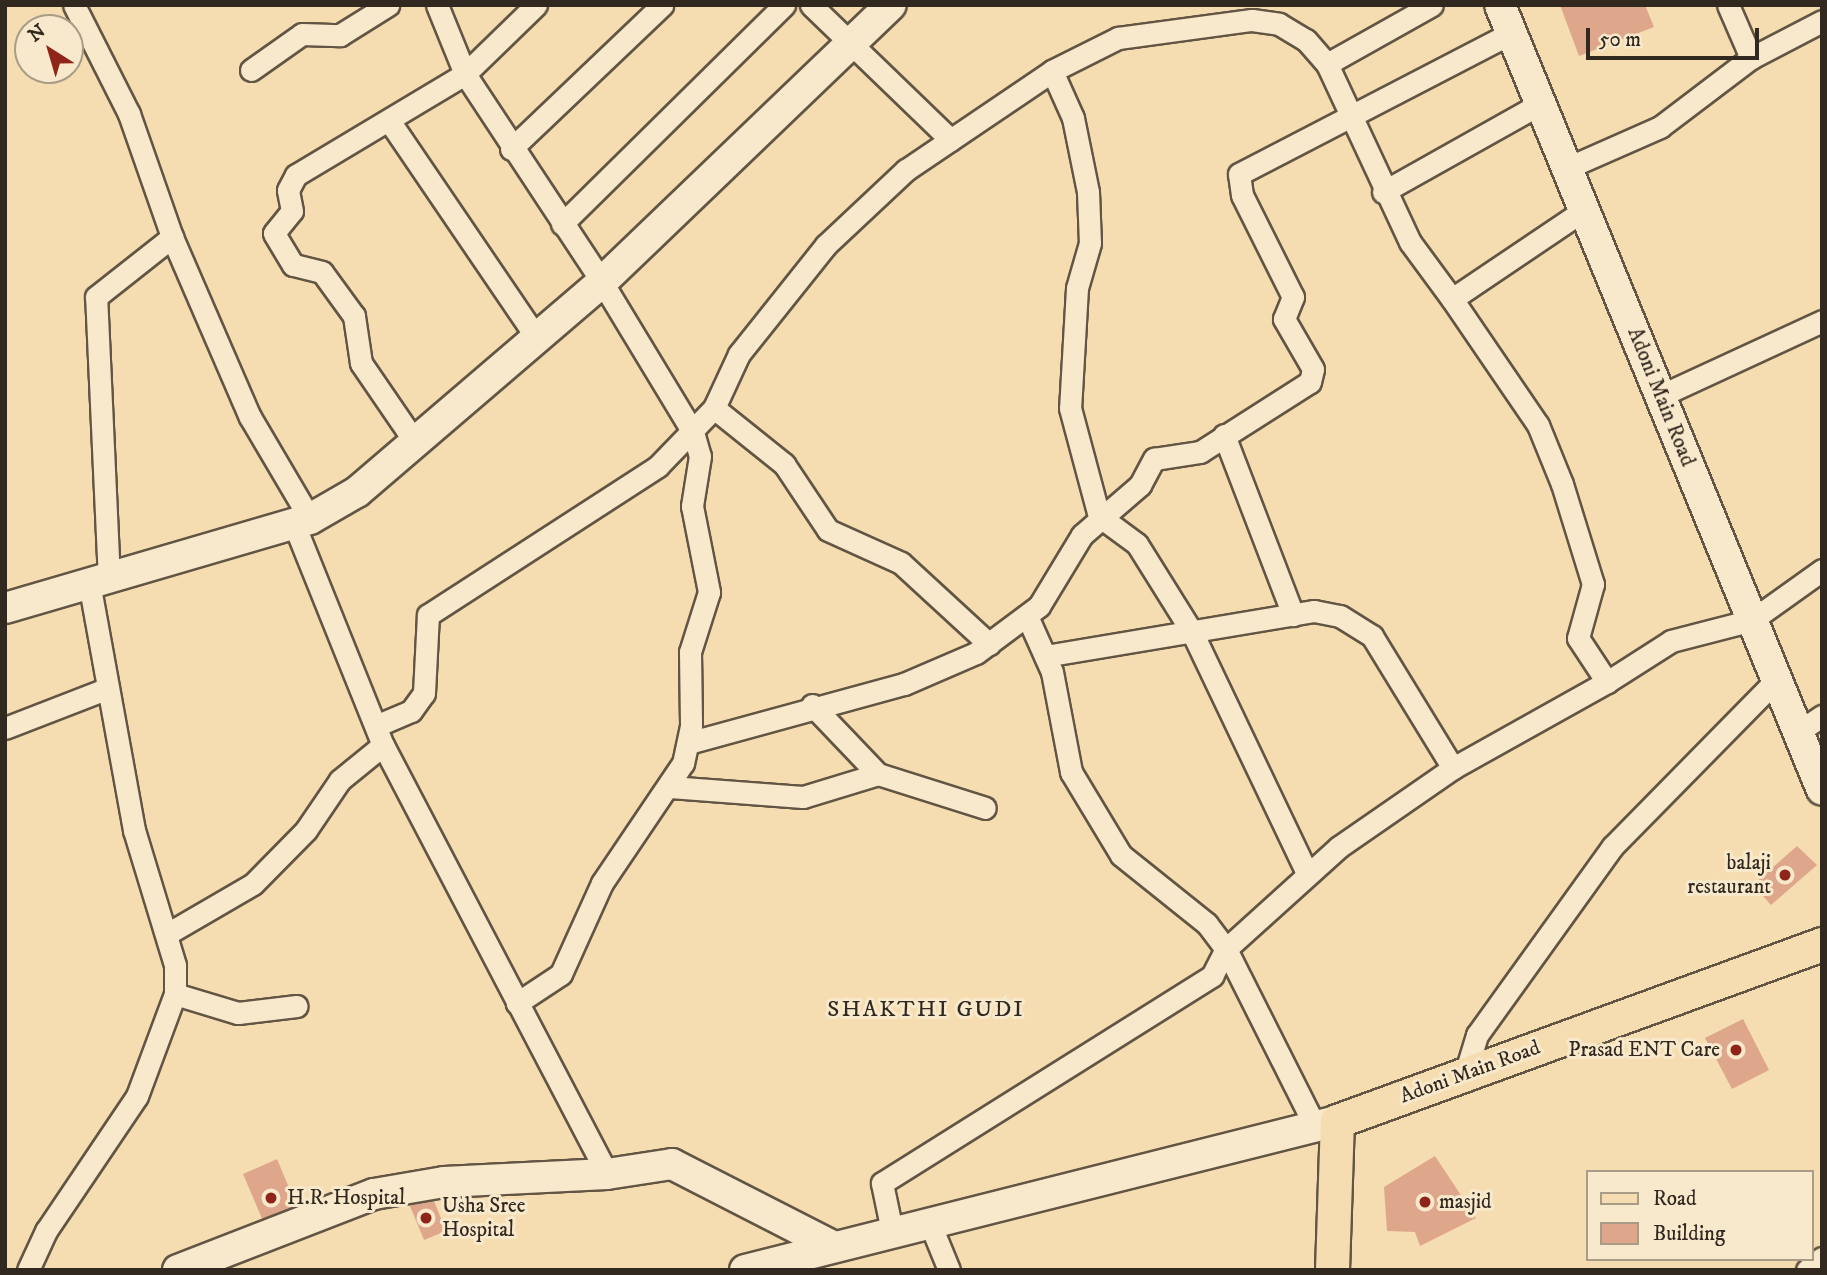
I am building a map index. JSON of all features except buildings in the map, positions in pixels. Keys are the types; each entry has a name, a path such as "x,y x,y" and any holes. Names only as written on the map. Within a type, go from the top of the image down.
{"main road":[{"name":"Adoni Main Road","path":"1326,1124 1822,943"},
{"path":"1326,1124 1332,1270"}],"street":[{"path":"74,5 128,114 172,237 250,417 302,522 381,735 607,1174"},
{"path":"251,70 302,34 340,35 388,5"},
{"path":"437,5 465,74 511,149 602,282 693,432 700,456 692,506 709,592 690,652 688,743 670,787 602,883 561,974 517,1003"},
{"path":"415,442 361,363 357,326 342,298 322,272 293,265 274,239 292,211 288,190 296,175 390,122 465,74 536,5"},
{"path":"511,149 662,5"},
{"path":"562,224 784,5"},
{"path":"811,5 951,140"},
{"path":"5,607 302,522 357,492 602,282 891,5"},
{"path":"1188,5 1198,24"},
{"path":"1327,64 1432,5"},
{"name":"Adoni Main Road","path":"1500,5 1777,679 1810,724 1822,790"},
{"path":"1728,5 1751,58"},
{"path":"1567,168 1688,110 1751,58 1822,21"},
{"path":"167,934 253,884 306,830 340,780 381,735 411,711 424,694 428,615 647,474 693,432 714,408 740,354 826,245 906,170 1052,71 1118,38 1198,24 1279,24 1306,40 1327,64 1382,191 1538,425 1557,472 1593,584 1578,638 1608,682"},
{"path":"688,743 812,705 944,671 989,644 1027,616 1099,516 1140,485 1154,459 1192,455 1314,377 1284,319 1293,297 1242,195 1239,174 1350,112 1511,33"},
{"path":"1052,71 1073,118 1088,192 1090,243 1077,288 1070,408 1099,516 1137,544 1192,632 1308,875"},
{"path":"1382,191 1540,104"},
{"path":"390,122 537,338"},
{"path":"1452,299 1584,210"},
{"path":"28,1270 46,1231 137,1096 175,994 167,934 134,830 108,688 99,581 96,297 172,237"},
{"path":"1660,396 1822,321"},
{"path":"714,408 784,464 828,530 901,563 989,644"},
{"path":"1224,435 1293,615"},
{"path":"892,1231 882,1183 1212,976 1226,948 1308,875 1453,768 1608,682 1671,641 1752,620 1822,570"},
{"path":"1045,656 1314,611 1358,622 1453,768"},
{"path":"745,1270 1326,1124 1226,948 1207,924 1121,855 1071,772 1045,656 1027,616"},
{"path":"1465,1074 1477,1035 1613,846 1777,679"},
{"path":"5,728 108,688"},
{"path":"812,705 878,774 985,808"},
{"path":"670,787 803,797 878,774"},
{"path":"175,994 239,1013 296,1006"},
{"path":"178,1270 374,1195 444,1182 607,1174 672,1164 834,1247"},
{"path":"929,1222 949,1270"},
{"path":"1807,1270 1822,1258"}],"place":[{"name":"balaji restaurant","path":"1785,875"},
{"name":"Prasad ENT Care","path":"1736,1050"},
{"name":"H.R. Hospital","path":"271,1198"},
{"name":"masjid","path":"1425,1202"},
{"name":"Usha Sree Hospital","path":"426,1218"}],"district":[{"name":"SHAKTHI GUDI","path":"926,1010"}]}
